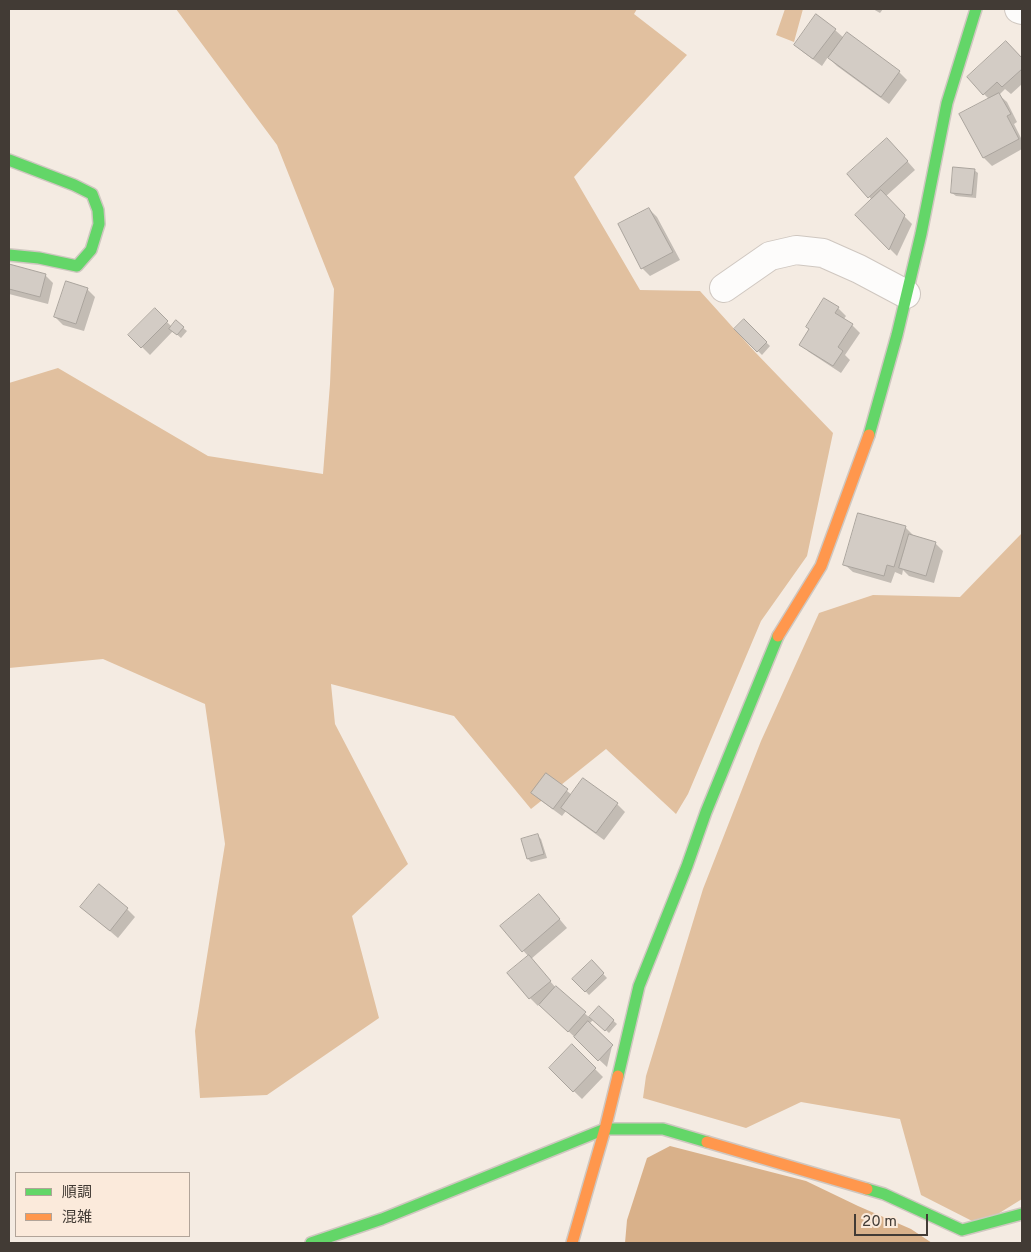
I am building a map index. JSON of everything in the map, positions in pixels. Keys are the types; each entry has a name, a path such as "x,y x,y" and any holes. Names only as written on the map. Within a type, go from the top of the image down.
{"street":[{"path":"572,1243 605,1129 639,986 776,638 821,566 869,434 921,234 946,104 976,9"},
{"path":"9,160 74,185 92,194 98,210 99,224 91,250 77,266 39,258 9,255"},
{"path":"724,288 770,256 796,250 823,253 859,269 906,294"},
{"path":"311,1243 382,1219 605,1129 663,1129 884,1194 962,1230 1022,1214"}],"shaded area":[{"path":"176,9 637,9 634,14 687,55 574,177 640,290 700,291 755,352 833,433 807,556 761,621 688,794 676,814 606,749 531,809 454,716 331,684 335,724 408,864 352,916 379,1018 267,1095 200,1098 195,1031 225,844 205,704 103,659 9,668 9,383 58,368 208,456 323,474 330,384 334,289 277,145"},
{"path":"785,9 803,9 794,42 776,35"},
{"path":"1022,533 1022,1199 980,1225 921,1195 900,1119 801,1102 746,1128 643,1098 646,1076 703,889 761,741 819,613 873,595 960,597"},
{"path":"670,1146 806,1181 911,1229 932,1243 625,1243 627,1220 647,1158"}],"building":[{"path":"816,14 836,29 813,59 794,45"},
{"path":"847,32 900,71 881,97 828,58"},
{"path":"1006,41 1022,58 1022,69 1002,87 997,82 983,95 967,77"},
{"path":"999,93 1011,114 1007,116 1019,139 983,158 959,114"},
{"path":"887,138 908,161 868,198 847,174"},
{"path":"953,167 975,169 972,195 951,193"},
{"path":"881,190 905,215 889,250 855,215"},
{"path":"649,208 673,252 641,269 618,224"},
{"path":"9,264 46,274 40,297 9,289"},
{"path":"66,281 88,288 76,324 54,317"},
{"path":"824,298 839,307 835,313 853,324 838,347 843,351 833,366 799,345 809,329 806,327"},
{"path":"155,308 168,321 141,348 128,335"},
{"path":"744,319 767,342 757,352 734,329"},
{"path":"176,320 184,327 177,335 169,329"},
{"path":"858,513 906,526 894,567 887,565 884,576 843,565"},
{"path":"909,534 936,542 926,576 899,568"},
{"path":"546,773 568,789 553,809 531,793"},
{"path":"583,778 618,803 596,833 561,808"},
{"path":"538,834 544,854 527,859 521,839"},
{"path":"99,884 128,908 110,931 80,907"},
{"path":"539,894 560,919 522,952 500,926"},
{"path":"529,955 551,981 529,999 507,973"},
{"path":"592,960 604,973 585,992 572,979"},
{"path":"556,986 586,1012 568,1032 539,1005"},
{"path":"599,1006 614,1020 605,1031 589,1017"},
{"path":"588,1021 613,1045 598,1061 574,1037"},
{"path":"572,1044 596,1068 573,1092 549,1068"}],"traffic: fast":[{"path":"869,435 897,335 921,234 947,103 976,9"},
{"path":"9,160 74,185 92,194 98,210 99,224 91,250 77,266 39,258 9,255"},
{"path":"618,1076 639,986 687,866 706,812 778,636"},
{"path":"311,1243 382,1219 605,1129 663,1129 707,1142"},
{"path":"867,1189 884,1194 962,1230 1022,1214"}],"traffic: slow":[{"path":"778,636 821,566 869,435"},
{"path":"572,1243 605,1129 618,1076"},
{"path":"707,1142 867,1189"}]}
